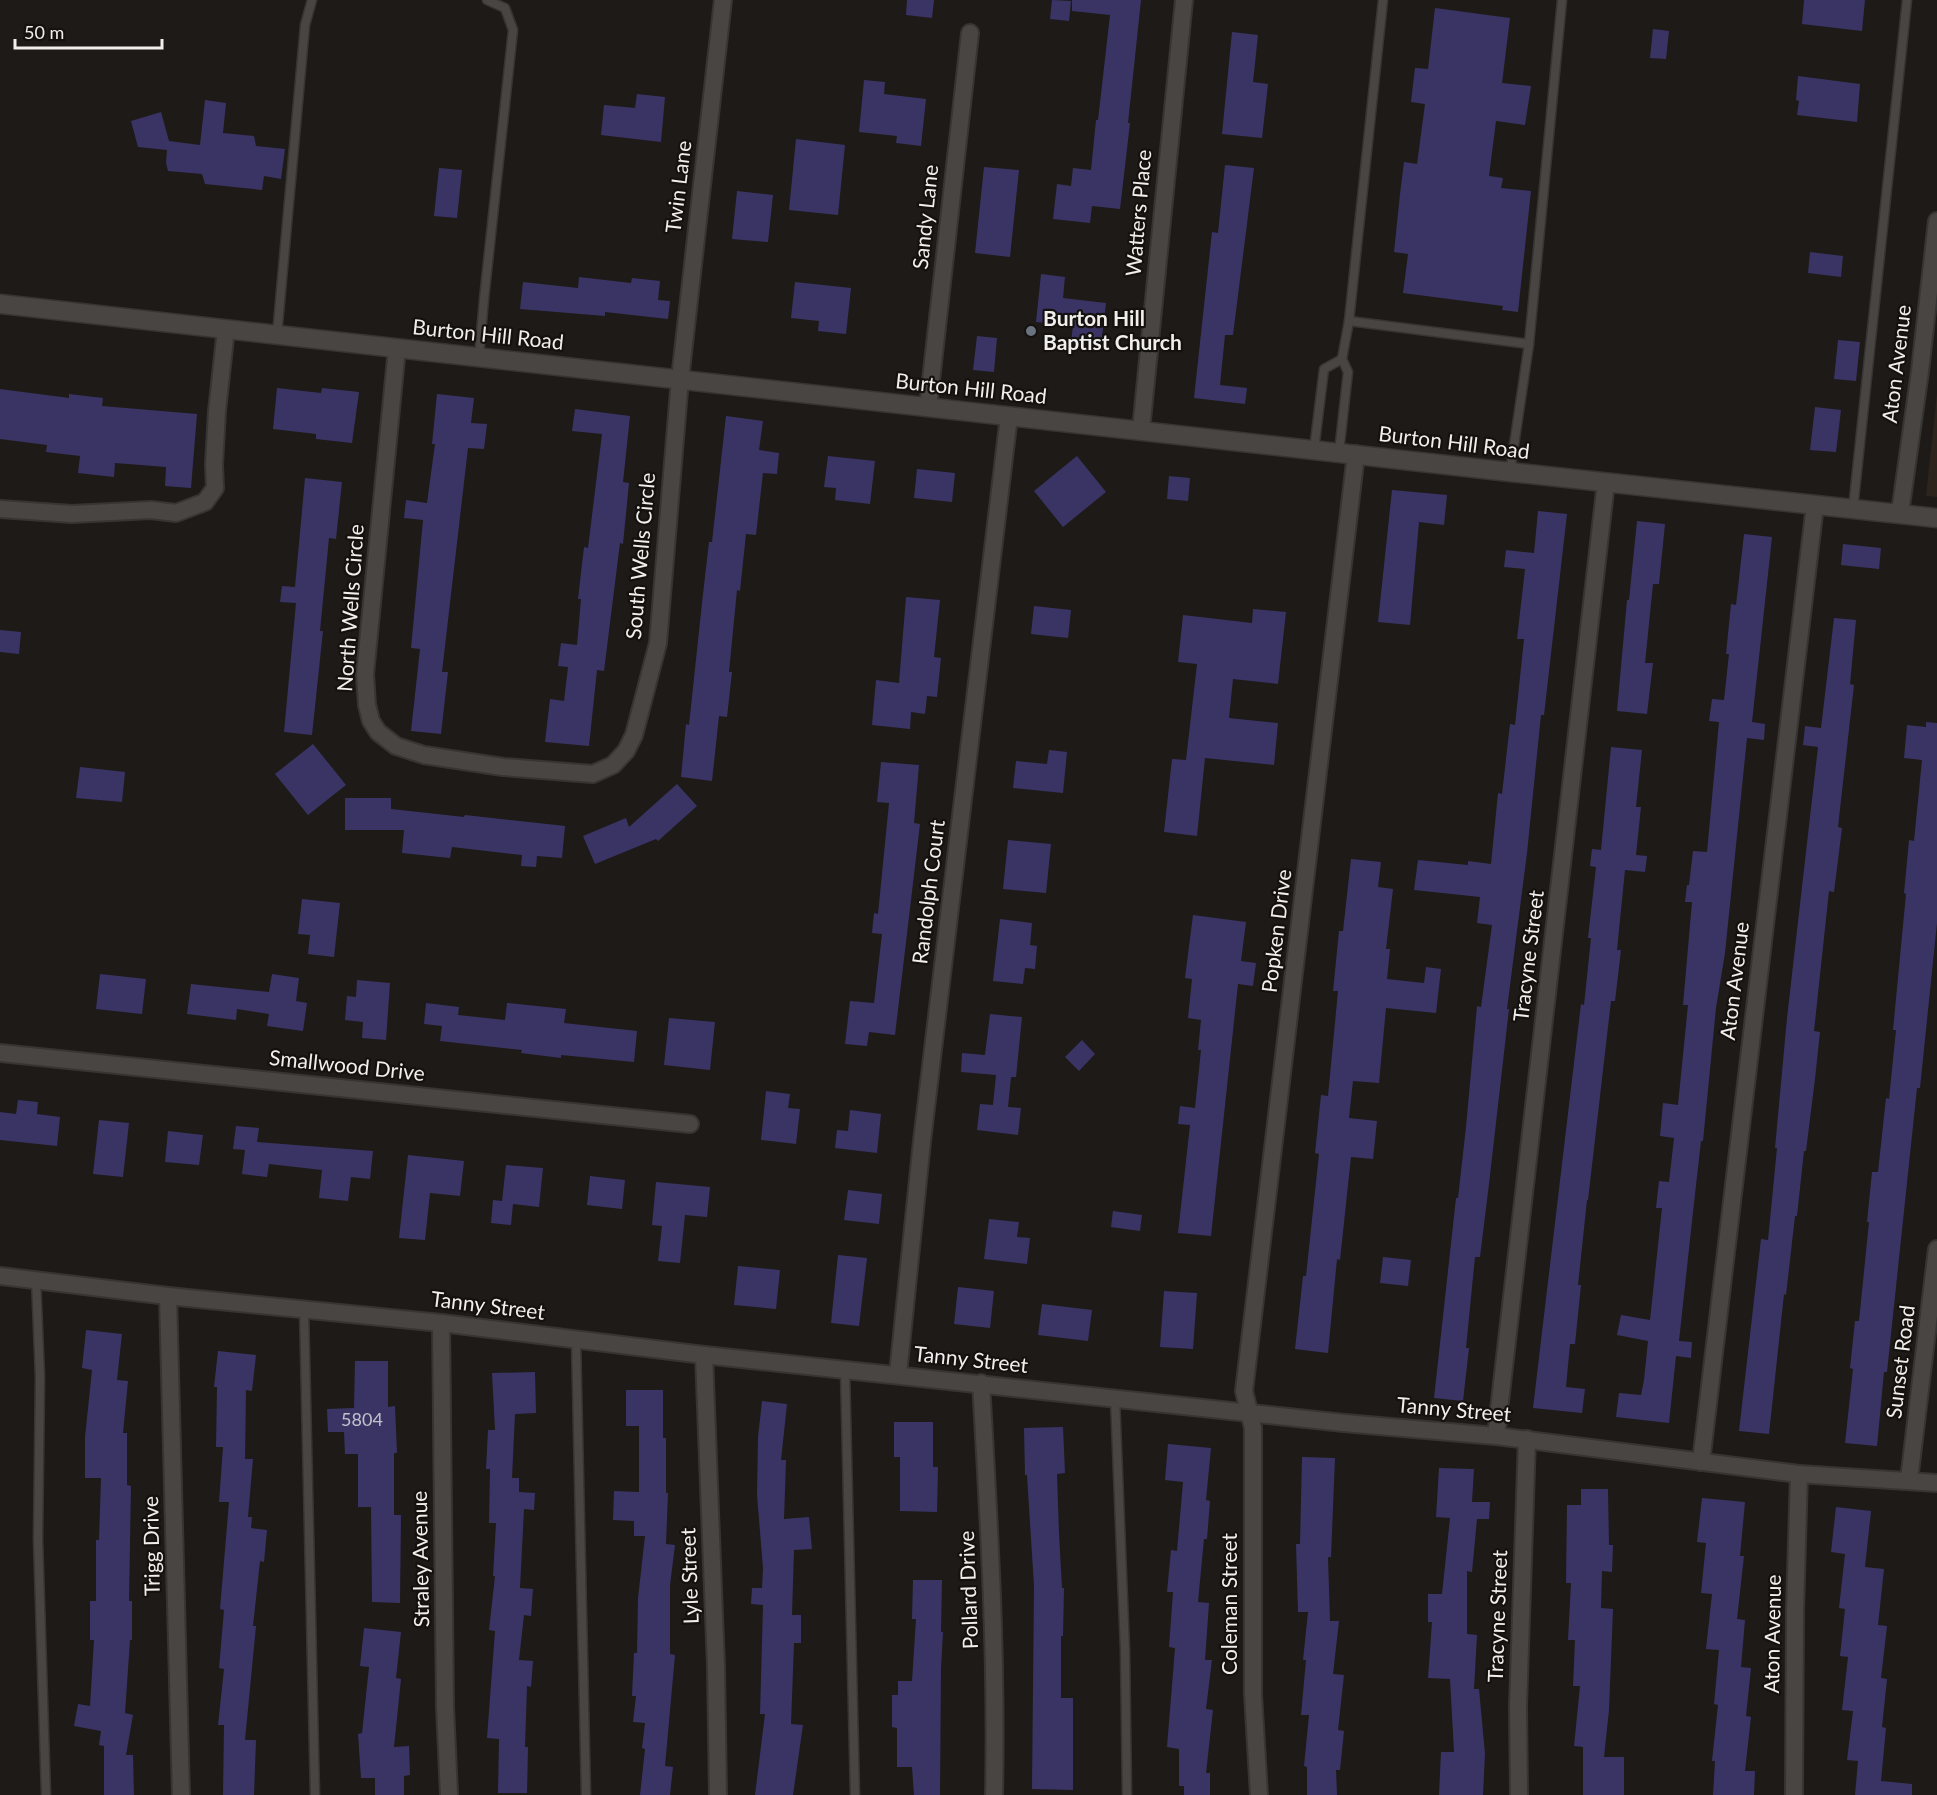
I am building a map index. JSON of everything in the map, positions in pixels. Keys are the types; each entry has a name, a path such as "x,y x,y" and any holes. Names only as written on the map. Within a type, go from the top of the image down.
{"street":[{"name":"Twin Lane","path":"680,379 723,0"},
{"name":"Watters Place","path":"1141,430 1184,0"},
{"name":"Sandy Lane","path":"928,406 970,33"},
{"name":"Aton Avenue","path":"1900,513 1920,371 1937,221"},
{"name":"Burton Hill Road","path":"0,304 1937,518"},
{"path":"0,509 72,514 151,510 176,513 205,502 215,488 217,411 226,329"},
{"name":"North Wells Circle","path":"397,348 365,674 367,705 371,722 378,732 396,746 424,755 503,767 593,774 613,765 626,751 634,735"},
{"name":"South Wells Circle","path":"634,735 657,643 680,379"},
{"name":"Randolph Court","path":"898,1374 922,1141 1009,416"},
{"name":"Popken Drive","path":"1249,1413 1244,1390 1348,453"},
{"name":"Tracyne Street","path":"1496,1436 1606,482"},
{"name":"Aton Avenue","path":"1701,1462 1815,505"},
{"name":"Smallwood Drive","path":"0,1053 690,1124"},
{"name":"Sunset Road","path":"1909,1480 1937,1249"},
{"name":"Tanny Street","path":"0,1276 168,1296 441,1323 704,1356 898,1374 1249,1413 1527,1439 1799,1474 1937,1483"},
{"name":"Trigg Drive","path":"168,1296 181,1795"},
{"name":"Straley Avenue","path":"441,1323 445,1707 449,1795"},
{"name":"Lyle Street","path":"704,1356 716,1667 718,1795"},
{"name":"Pollard Drive","path":"981,1383 994,1609 994,1795"},
{"name":"Coleman Street","path":"1249,1413 1253,1428 1253,1694 1259,1795"},
{"name":"Tracyne Street","path":"1519,1795 1518,1706 1527,1439"},
{"name":"Aton Avenue","path":"1794,1795 1795,1610 1799,1474"}],"lane":[{"path":"277,334 305,26 312,0"},
{"path":"479,357 513,30 505,8 488,0"},
{"path":"1348,453 1348,372 1342,359 1349,321 1383,0"},
{"path":"1510,472 1529,344 1562,0"},
{"path":"1853,509 1907,0"},
{"path":"1349,321 1529,344"},
{"path":"1314,450 1324,369 1342,359"},
{"path":"36,1280 40,1377 38,1539 46,1795"},
{"path":"304,1309 315,1795"},
{"path":"576,1340 586,1795"},
{"path":"845,1369 855,1795"},
{"path":"1115,1398 1125,1650 1127,1795"}],"shaded area":[{"path":"1937,393 1937,497 1926,496"}],"building":[{"path":"907,0 934,0 932,18 906,15"},
{"path":"1052,0 1071,1 1069,21 1050,19"},
{"path":"1072,0 1141,0 1120,209 1092,206 1090,223 1053,219 1057,184 1071,186 1073,168 1091,170 1110,15 1072,11"},
{"path":"1804,0 1865,0 1862,31 1802,24"},
{"path":"1435,8 1510,18 1502,83 1531,86 1525,125 1496,121 1489,176 1503,178 1501,188 1531,191 1518,312 1502,310 1503,306 1403,293 1408,254 1394,252 1400,194 1404,162 1417,164 1425,104 1411,102 1415,68 1428,69"},
{"path":"1653,29 1669,31 1666,59 1650,58"},
{"path":"1232,32 1258,35 1253,82 1268,84 1262,138 1222,134"},
{"path":"1798,76 1860,84 1857,122 1797,115"},
{"path":"864,80 885,82 884,94 926,99 921,146 896,143 897,136 859,132"},
{"path":"637,94 665,97 661,142 601,135 604,105 635,108"},
{"path":"205,100 226,103 223,133 254,136 256,146 285,149 281,179 264,176 262,190 205,184 202,174 168,171 167,150 138,147 131,121 161,112 169,141 200,145"},
{"path":"796,139 845,145 838,215 789,210"},
{"path":"1225,165 1254,168 1233,335 1225,335 1220,385 1247,388 1245,404 1194,398 1212,232 1218,233"},
{"path":"984,167 1019,170 1010,257 975,253"},
{"path":"439,168 462,170 457,218 434,216"},
{"path":"737,191 773,195 768,242 732,239"},
{"path":"1810,252 1843,256 1841,277 1808,273"},
{"path":"1041,274 1065,277 1063,298 1106,303 1101,345 1071,342 1073,326 1036,322"},
{"path":"579,277 631,283 632,278 660,281 658,300 670,301 668,319 605,312 605,316 520,309 523,282 578,288"},
{"path":"795,282 851,288 846,334 818,331 819,321 791,318"},
{"path":"977,336 997,338 994,372 973,370"},
{"path":"1838,340 1860,342 1856,381 1834,379"},
{"path":"277,388 321,393 322,388 359,392 352,443 316,439 316,434 273,429"},
{"path":"0,389 69,398 69,394 103,398 102,406 197,414 191,488 165,486 166,467 115,463 114,477 78,473 80,456 46,452 47,445 0,439"},
{"path":"437,394 474,398 471,423 487,424 484,449 468,448 442,672 448,672 441,734 411,731 420,649 411,648 423,520 404,518 406,500 427,503 435,444 432,444"},
{"path":"1815,407 1841,410 1836,452 1810,450"},
{"path":"575,409 630,416 623,482 629,483 623,544 620,543 604,671 597,670 589,746 545,742 550,699 564,701 568,667 558,666 561,643 577,645 581,599 578,599 584,547 588,548 602,434 572,431"},
{"path":"726,416 763,421 759,450 779,453 777,474 763,473 756,535 746,534 740,591 737,590 727,717 719,716 712,781 681,777"},
{"path":"828,456 875,461 870,504 835,500 836,488 824,487"},
{"path":"1077,456 1106,492 1063,527 1034,491"},
{"path":"917,469 955,473 952,502 914,498"},
{"path":"1169,476 1190,478 1188,501 1167,499"},
{"path":"305,478 342,482 336,539 329,538 320,631 323,631 312,735 284,732 296,603 280,602 282,586 295,587"},
{"path":"1392,490 1447,495 1444,525 1419,522 1410,625 1378,622"},
{"path":"1538,511 1567,514 1544,715 1541,715 1480,1257 1475,1257 1463,1401 1434,1398 1466,1127 1477,1006 1481,1007 1492,925 1477,923 1480,897 1414,890 1418,860 1468,865 1468,861 1491,864 1498,793 1502,794 1510,724 1515,725 1524,639 1517,639 1525,569 1504,567 1506,550 1534,553"},
{"path":"1637,521 1665,524 1659,584 1653,584 1645,663 1653,663 1647,714 1617,711"},
{"path":"1744,534 1772,537 1752,722 1765,724 1764,740 1747,738 1725,953 1716,1008 1679,1341 1692,1342 1691,1358 1676,1356 1669,1423 1616,1417 1619,1393 1641,1395 1644,1380 1648,1341 1617,1335 1621,1315 1650,1320 1662,1208 1656,1208 1659,1181 1669,1182 1674,1138 1660,1136 1663,1103 1678,1105 1688,1005 1683,1005 1692,902 1685,902 1687,885 1689,885 1693,851 1707,852 1719,722 1709,721 1712,699 1724,700 1731,604 1736,605"},
{"path":"1843,544 1881,548 1879,569 1841,565"},
{"path":"906,597 940,600 934,657 941,658 937,697 927,696 925,714 911,712 910,729 872,725 876,680 899,683"},
{"path":"1034,606 1071,610 1068,638 1031,634"},
{"path":"1253,609 1286,612 1278,684 1233,679 1229,718 1278,723 1274,765 1205,758 1197,836 1164,832 1172,759 1186,760 1197,664 1178,662 1183,615 1252,623"},
{"path":"1834,618 1856,620 1850,684 1854,685 1838,827 1842,828 1834,892 1829,891 1814,1031 1820,1032 1815,1079 1786,1295 1784,1294 1769,1434 1739,1431 1761,1239 1768,1240 1787,1018 1818,747 1803,745 1805,726 1821,728"},
{"path":"0,630 21,632 19,654 0,652"},
{"path":"1926,722 1937,723 1937,923 1920,1088 1917,1088 1877,1446 1845,1443 1853,1369 1850,1368 1855,1321 1859,1321 1872,1172 1878,1172 1886,1098 1889,1099 1909,840 1914,841 1922,760 1904,758 1907,725 1926,727"},
{"path":"313,744 346,785 308,815 275,774"},
{"path":"1611,747 1642,750 1636,807 1641,807 1636,855 1647,856 1645,872 1625,870 1617,950 1621,950 1615,1001 1611,1001 1587,1200 1578,1285 1581,1285 1575,1344 1570,1344 1566,1387 1585,1389 1582,1413 1533,1408 1581,1004 1584,1005 1591,938 1588,938 1596,867 1590,866 1592,849 1601,850"},
{"path":"1049,750 1067,752 1063,793 1013,788 1016,761 1047,764"},
{"path":"881,762 919,765 914,823 920,824 895,1035 869,1032 867,1046 845,1044 850,1001 874,1003 882,934 872,933 874,913 878,914 889,803 877,802"},
{"path":"80,767 125,772 122,802 76,798"},
{"path":"677,784 697,806 658,841 656,839 595,864 583,836 626,818 629,827"},
{"path":"345,798 391,798 391,809 565,826 562,858 537,856 536,867 521,866 522,855 452,847 450,858 402,853 404,830 345,830"},
{"path":"1008,840 1051,844 1046,893 1003,889"},
{"path":"1351,859 1381,862 1378,887 1393,889 1386,949 1390,949 1387,979 1424,983 1426,967 1441,969 1436,1013 1386,1008 1379,1083 1353,1081 1349,1118 1377,1121 1373,1159 1351,1157 1340,1260 1337,1259 1328,1353 1295,1349 1303,1276 1306,1276 1319,1154 1315,1153 1321,1095 1328,1096 1338,991 1333,991 1339,931 1343,931"},
{"path":"302,899 340,903 334,957 308,954 310,935 298,934"},
{"path":"1193,915 1246,922 1241,961 1256,963 1253,986 1238,984 1211,1236 1178,1233 1190,1125 1178,1124 1180,1106 1195,1108 1201,1050 1198,1050 1201,1020 1188,1018 1192,979 1185,978"},
{"path":"1000,919 1032,923 1030,945 1037,946 1035,969 1025,968 1023,984 993,981"},
{"path":"100,974 146,979 142,1014 96,1009"},
{"path":"272,974 299,978 296,1001 307,1003 303,1031 267,1026 269,1014 237,1009 236,1020 187,1014 191,984 269,992"},
{"path":"357,980 390,983 386,1040 362,1038 363,1022 345,1020 347,996 356,997"},
{"path":"426,1003 459,1007 458,1015 505,1020 507,1003 566,1009 564,1023 637,1031 634,1062 561,1055 561,1058 521,1053 522,1050 440,1041 442,1026 424,1024"},
{"path":"990,1014 1022,1017 1016,1077 1011,1077 1008,1107 1021,1108 1018,1135 977,1130 980,1104 993,1105 996,1075 961,1072 962,1053 985,1055"},
{"path":"669,1018 715,1022 710,1070 664,1065"},
{"path":"1082,1040 1095,1054 1079,1071 1065,1057"},
{"path":"766,1091 790,1094 788,1108 800,1109 796,1144 761,1140"},
{"path":"18,1100 38,1102 37,1114 60,1117 57,1146 0,1140 0,1112 16,1114"},
{"path":"850,1110 881,1114 877,1153 835,1148 837,1130 848,1131"},
{"path":"99,1120 129,1123 123,1177 93,1174"},
{"path":"236,1126 259,1128 257,1142 373,1151 370,1179 351,1177 348,1201 319,1198 322,1170 269,1164 267,1177 242,1174 245,1150 233,1149"},
{"path":"168,1131 203,1135 199,1165 165,1162"},
{"path":"408,1155 464,1161 460,1196 430,1193 425,1240 399,1238"},
{"path":"506,1165 543,1168 539,1207 513,1204 511,1225 491,1223 493,1200 502,1201"},
{"path":"590,1176 625,1180 622,1209 587,1205"},
{"path":"656,1182 710,1187 707,1217 685,1215 680,1263 658,1261 662,1226 652,1225"},
{"path":"848,1190 882,1194 879,1224 844,1220"},
{"path":"1113,1211 1142,1215 1140,1231 1111,1227"},
{"path":"989,1219 1019,1222 1017,1237 1030,1238 1027,1264 984,1259"},
{"path":"838,1255 867,1258 859,1326 831,1323"},
{"path":"1383,1257 1411,1260 1408,1286 1380,1283"},
{"path":"738,1266 780,1270 776,1309 734,1305"},
{"path":"958,1287 994,1291 990,1328 954,1324"},
{"path":"1164,1291 1197,1293 1193,1349 1160,1347"},
{"path":"1042,1304 1092,1310 1088,1341 1038,1335"},
{"path":"86,1330 122,1334 117,1380 128,1381 123,1433 127,1433 127,1485 131,1486 129,1601 132,1601 132,1640 130,1640 125,1713 133,1715 126,1755 133,1755 134,1795 104,1795 104,1746 99,1745 101,1731 74,1726 78,1704 90,1706 94,1640 90,1640 90,1601 96,1601 96,1540 99,1540 101,1478 85,1478 85,1437 92,1370 82,1368"},
{"path":"218,1351 256,1355 252,1391 246,1390 245,1459 253,1459 248,1517 252,1517 251,1528 267,1530 264,1562 260,1561 253,1626 256,1626 245,1740 256,1740 254,1795 223,1795 224,1725 218,1725 224,1669 219,1668 224,1610 220,1609 229,1502 219,1502 223,1447 216,1447 217,1387 214,1387"},
{"path":"355,1361 388,1361 388,1407 395,1406 397,1453 394,1453 394,1515 401,1515 400,1603 372,1602 371,1507 358,1507 358,1454 345,1454 344,1432 328,1432 327,1409 354,1408"},
{"path":"535,1372 536,1413 515,1414 512,1478 519,1478 519,1492 535,1493 534,1510 524,1509 520,1588 533,1589 531,1616 524,1615 519,1660 533,1661 531,1687 527,1686 525,1747 528,1747 527,1793 498,1793 499,1739 487,1738 495,1631 489,1630 495,1576 493,1576 496,1523 489,1523 490,1469 486,1469 488,1430 495,1430 492,1373"},
{"path":"626,1390 663,1390 663,1438 666,1438 666,1493 668,1493 666,1544 675,1545 670,1585 670,1654 675,1655 665,1766 673,1767 670,1795 640,1795 645,1749 642,1748 645,1723 633,1722 636,1696 632,1696 634,1653 637,1653 638,1598 645,1536 634,1536 634,1521 613,1520 614,1491 639,1492 639,1426 626,1426"},
{"path":"762,1401 787,1404 781,1460 786,1460 784,1519 809,1517 812,1549 794,1550 792,1615 801,1615 801,1643 794,1643 791,1724 803,1725 793,1795 755,1795 765,1714 760,1714 763,1605 751,1604 752,1588 762,1588 763,1568 757,1495 758,1437"},
{"path":"894,1422 933,1422 933,1467 938,1467 937,1512 900,1511 900,1457 894,1457"},
{"path":"1063,1427 1065,1473 1057,1474 1062,1588 1064,1588 1061,1698 1073,1698 1073,1790 1032,1789 1034,1586 1027,1475 1025,1475 1024,1428"},
{"path":"1168,1444 1211,1448 1206,1500 1210,1501 1207,1539 1204,1539 1198,1602 1209,1603 1205,1660 1212,1660 1206,1709 1213,1710 1206,1773 1210,1773 1210,1795 1184,1795 1184,1786 1179,1786 1179,1749 1167,1747 1175,1648 1169,1647 1173,1592 1167,1592 1171,1550 1177,1551 1183,1482 1165,1480"},
{"path":"1302,1457 1335,1458 1331,1557 1328,1557 1330,1621 1339,1621 1333,1674 1344,1675 1338,1730 1344,1731 1340,1770 1336,1770 1337,1795 1307,1795 1307,1767 1304,1766 1309,1715 1301,1715 1308,1612 1298,1612 1296,1544 1300,1544"},
{"path":"1439,1468 1474,1469 1472,1502 1490,1502 1489,1519 1477,1519 1472,1572 1467,1571 1467,1634 1477,1635 1474,1689 1479,1689 1485,1754 1483,1795 1439,1795 1441,1752 1454,1752 1450,1679 1428,1678 1432,1622 1428,1622 1428,1594 1442,1594 1450,1518 1436,1517"},
{"path":"1581,1489 1608,1489 1609,1545 1613,1545 1612,1572 1602,1571 1601,1608 1613,1609 1609,1710 1604,1757 1624,1757 1624,1795 1583,1795 1583,1747 1574,1746 1580,1686 1573,1686 1575,1640 1568,1640 1571,1583 1566,1583 1567,1505 1581,1505"},
{"path":"1702,1498 1745,1502 1740,1556 1744,1556 1737,1619 1745,1620 1741,1667 1751,1668 1746,1716 1751,1717 1745,1771 1755,1771 1754,1795 1713,1795 1715,1761 1712,1761 1718,1705 1714,1704 1719,1650 1706,1649 1712,1594 1701,1593 1706,1543 1697,1542"},
{"path":"1836,1507 1871,1511 1865,1567 1884,1569 1878,1625 1887,1626 1881,1678 1887,1679 1882,1727 1886,1728 1881,1781 1912,1784 1912,1795 1855,1795 1858,1761 1847,1760 1853,1711 1842,1710 1848,1657 1840,1656 1845,1609 1839,1608 1845,1554 1831,1552"},
{"path":"913,1580 942,1580 940,1795 914,1795 912,1767 897,1767 897,1728 892,1727 892,1695 898,1695 898,1681 912,1681 916,1619 912,1619"},
{"path":"364,1628 401,1632 396,1678 401,1679 394,1747 409,1746 410,1775 404,1776 404,1795 375,1795 375,1778 361,1778 358,1734 362,1733 369,1667 360,1666"}],"place":[{"name":"Burton Hill Baptist Church","path":"1031,331"}]}
